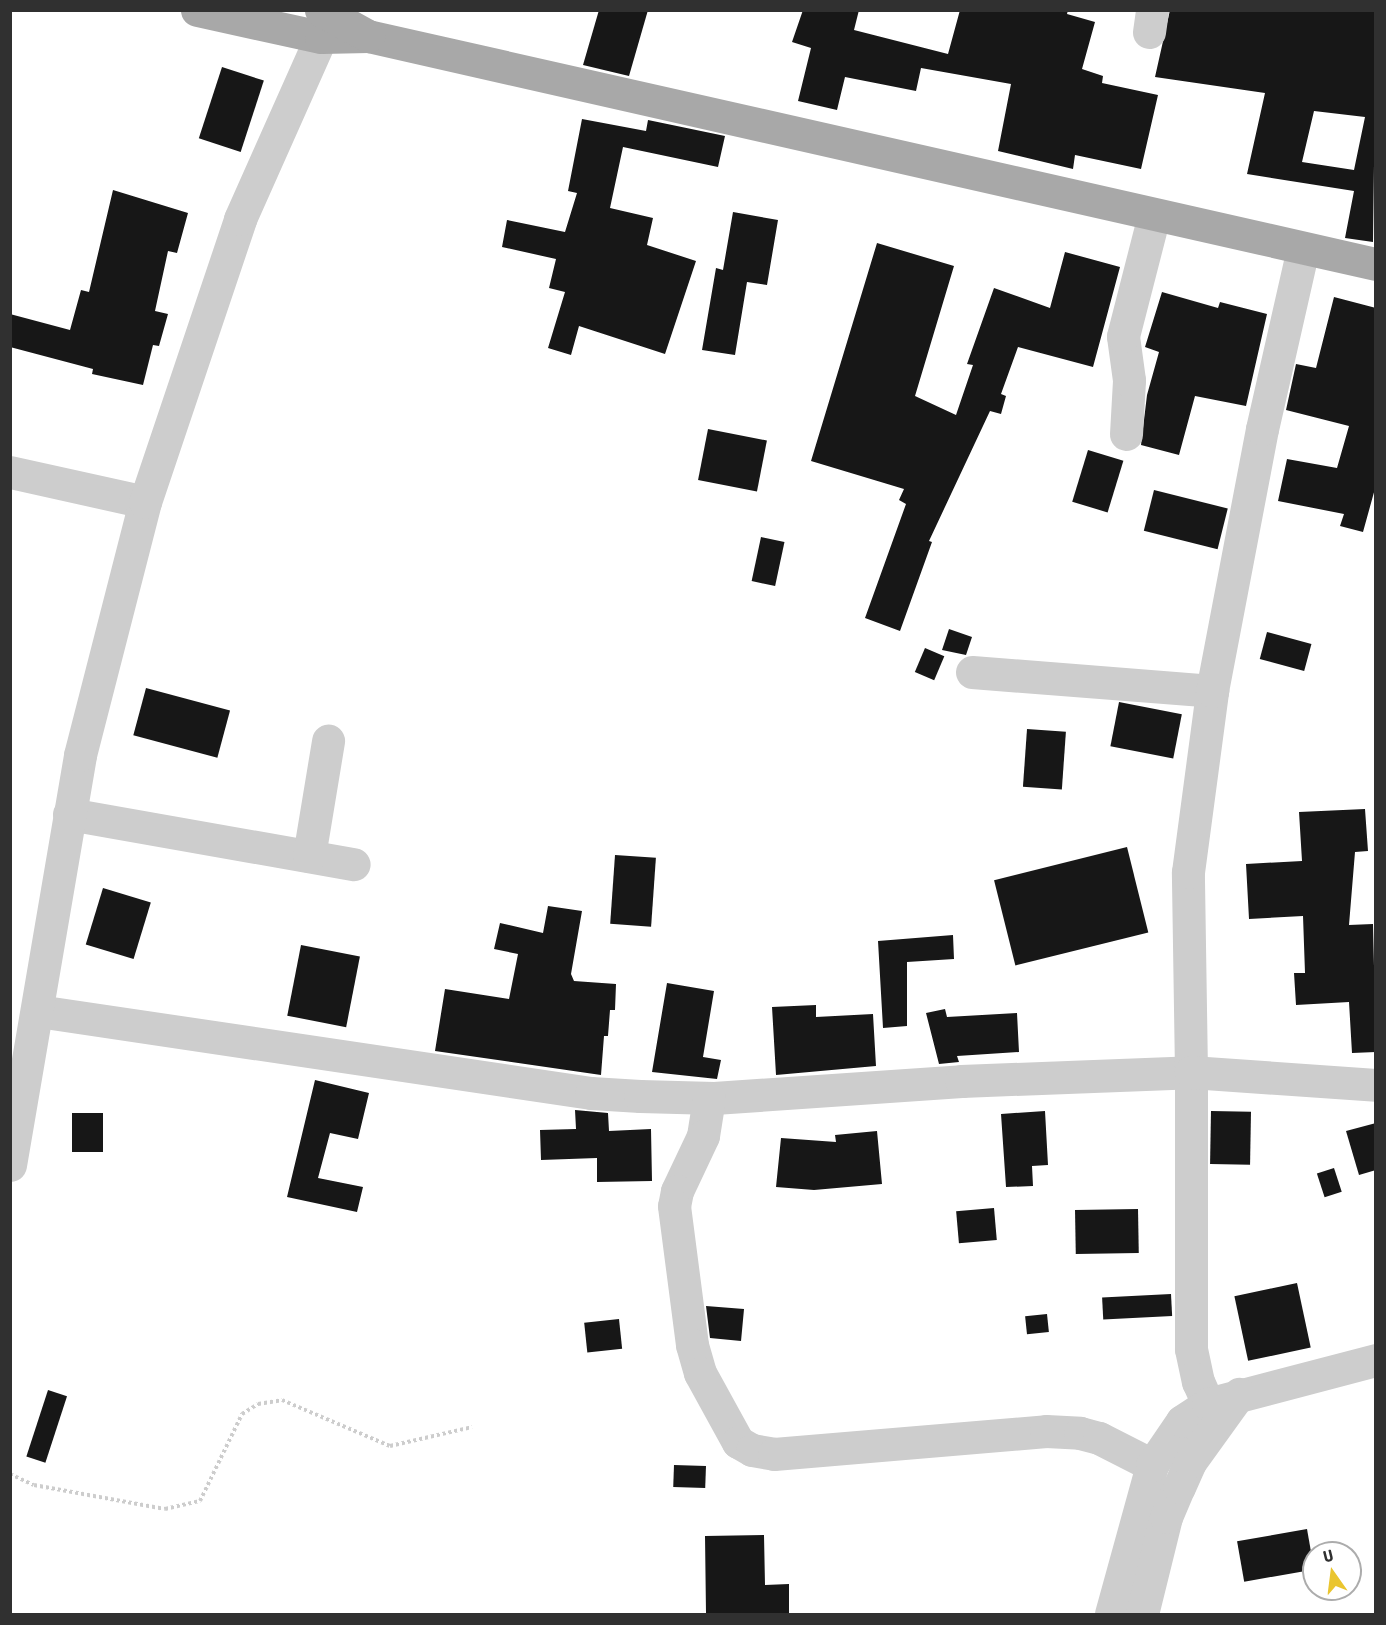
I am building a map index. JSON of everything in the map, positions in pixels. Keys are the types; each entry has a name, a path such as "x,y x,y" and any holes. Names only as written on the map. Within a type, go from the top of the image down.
{"main road":[{"path":"197,10 327,18 368,36 1376,264"}],"street":[{"path":"10,1165 80,755 145,501 240,219 327,18"},
{"path":"1126,434 1129,380 1123,336 1154,215"},
{"path":"1208,1404 1198,1382 1191,1349 1188,872 1212,691 1262,429 1303,249"},
{"path":"10,472 145,501"},
{"path":"972,672 1212,691"},
{"path":"309,856 328,741"},
{"path":"69,814 354,864"},
{"path":"38,1011 591,1093 709,1098 961,1080 1191,1072 1376,1084"},
{"path":"709,1098 703,1136 676,1191 674,1206 699,1373 738,1442 752,1450 774,1454 1046,1431 1100,1438 1152,1465"},
{"path":"1111,1614 1152,1465 1171,1433 1208,1404 1239,1394 1376,1360"},
{"path":"1142,1614 1166,1517 1190,1462 1239,1394"}],"path":[{"path":"10,1474 33,1485 165,1509 200,1501 242,1414 258,1404 282,1400 390,1446 472,1427"}],"building":[{"path":"599,10 648,10 629,76 583,65"},
{"path":"803,10 859,10 854,30 948,54 960,10 1068,10 1067,14 1095,22 1082,69 1103,76 1102,83 1158,95 1141,169 1075,155 1073,169 998,151 1011,84 921,68 916,91 845,77 837,110 798,101 811,48 792,42"},
{"path":"1170,10 1376,10 1373,242 1345,238 1354,191 1247,174 1265,93 1155,77","holes":["1314,111 1365,117 1354,170 1302,162"]},
{"path":"222,67 264,81 241,152 199,138"},
{"path":"582,119 646,131 648,120 725,136 718,167 623,147 610,208 653,218 647,245 696,261 665,354 579,326 571,355 548,348 565,292 549,288 556,259 502,247 507,220 565,232 577,193 568,191"},
{"path":"113,190 188,213 177,253 168,251 155,311 168,314 159,346 153,345 143,385 92,374 93,369 10,347 10,314 70,330 81,290 89,292"},
{"path":"733,212 778,220 767,285 747,282 735,355 702,350 716,268 723,270"},
{"path":"877,243 954,266 915,396 956,415 973,365 967,364 994,288 1050,308 1065,252 1120,267 1093,367 1018,347 1001,394 1006,396 1001,414 990,411 929,541 932,542 900,631 865,618 906,504 899,500 904,489 811,461"},
{"path":"1162,292 1218,308 1220,302 1267,314 1246,406 1195,396 1179,455 1141,445 1147,395 1159,352 1145,347"},
{"path":"1334,297 1376,308 1376,485 1363,532 1340,526 1344,514 1278,501 1287,459 1337,468 1349,426 1286,410 1296,364 1316,368"},
{"path":"708,429 767,440 757,491 698,480"},
{"path":"1088,450 1123,461 1108,512 1072,502"},
{"path":"1154,490 1228,508 1218,549 1144,531"},
{"path":"761,537 784,542 775,586 752,581"},
{"path":"949,629 972,637 966,655 942,650"},
{"path":"1267,632 1311,644 1304,671 1260,659"},
{"path":"925,648 944,656 934,680 915,672"},
{"path":"146,688 230,711 217,758 133,735"},
{"path":"1119,702 1182,714 1173,758 1110,746"},
{"path":"1027,729 1066,732 1062,790 1023,787"},
{"path":"1365,809 1368,851 1355,852 1349,925 1373,924 1376,1052 1352,1053 1349,1002 1296,1005 1294,973 1305,973 1303,916 1249,919 1246,864 1302,861 1299,812"},
{"path":"1127,847 1148,932 1015,966 994,880"},
{"path":"615,855 656,858 651,927 610,924"},
{"path":"103,888 151,903 134,959 86,944"},
{"path":"548,906 582,911 571,974 574,981 616,984 615,1010 610,1010 608,1036 604,1036 601,1075 435,1051 445,989 509,999 518,954 494,949 500,923 543,933"},
{"path":"953,935 954,959 907,962 907,1026 883,1028 878,941"},
{"path":"301,945 360,956 346,1027 287,1016"},
{"path":"667,983 714,991 703,1057 721,1060 717,1079 652,1072"},
{"path":"816,1005 816,1017 873,1014 876,1066 776,1075 772,1007"},
{"path":"945,1009 947,1017 1017,1013 1019,1052 957,1056 959,1062 939,1064 926,1013"},
{"path":"315,1080 369,1093 358,1139 330,1133 318,1178 363,1187 357,1212 287,1197"},
{"path":"575,1110 608,1113 609,1131 651,1129 652,1181 597,1182 597,1158 541,1160 540,1130 576,1129"},
{"path":"1045,1111 1048,1165 1032,1166 1033,1186 1006,1187 1001,1114"},
{"path":"1211,1111 1251,1112 1250,1165 1210,1164"},
{"path":"72,1113 103,1113 103,1152 72,1152"},
{"path":"1376,1123 1376,1170 1359,1175 1346,1131"},
{"path":"877,1131 882,1184 814,1190 776,1187 781,1138 836,1142 835,1135"},
{"path":"1334,1168 1342,1192 1325,1197 1317,1174"},
{"path":"994,1208 997,1240 959,1243 956,1211"},
{"path":"1138,1209 1139,1253 1076,1254 1075,1210"},
{"path":"1297,1283 1311,1348 1248,1361 1234,1296"},
{"path":"1171,1294 1172,1316 1103,1320 1102,1298"},
{"path":"706,1306 744,1309 741,1341 710,1338"},
{"path":"1047,1314 1049,1332 1027,1334 1025,1316"},
{"path":"619,1319 622,1349 587,1352 584,1323"},
{"path":"48,1390 67,1396 45,1463 26,1457"},
{"path":"674,1465 706,1466 705,1488 673,1487"},
{"path":"1307,1529 1309,1541 1302,1541 1302,1572 1244,1582 1237,1541"},
{"path":"764,1535 765,1585 789,1584 789,1614 706,1614 705,1536"}]}
